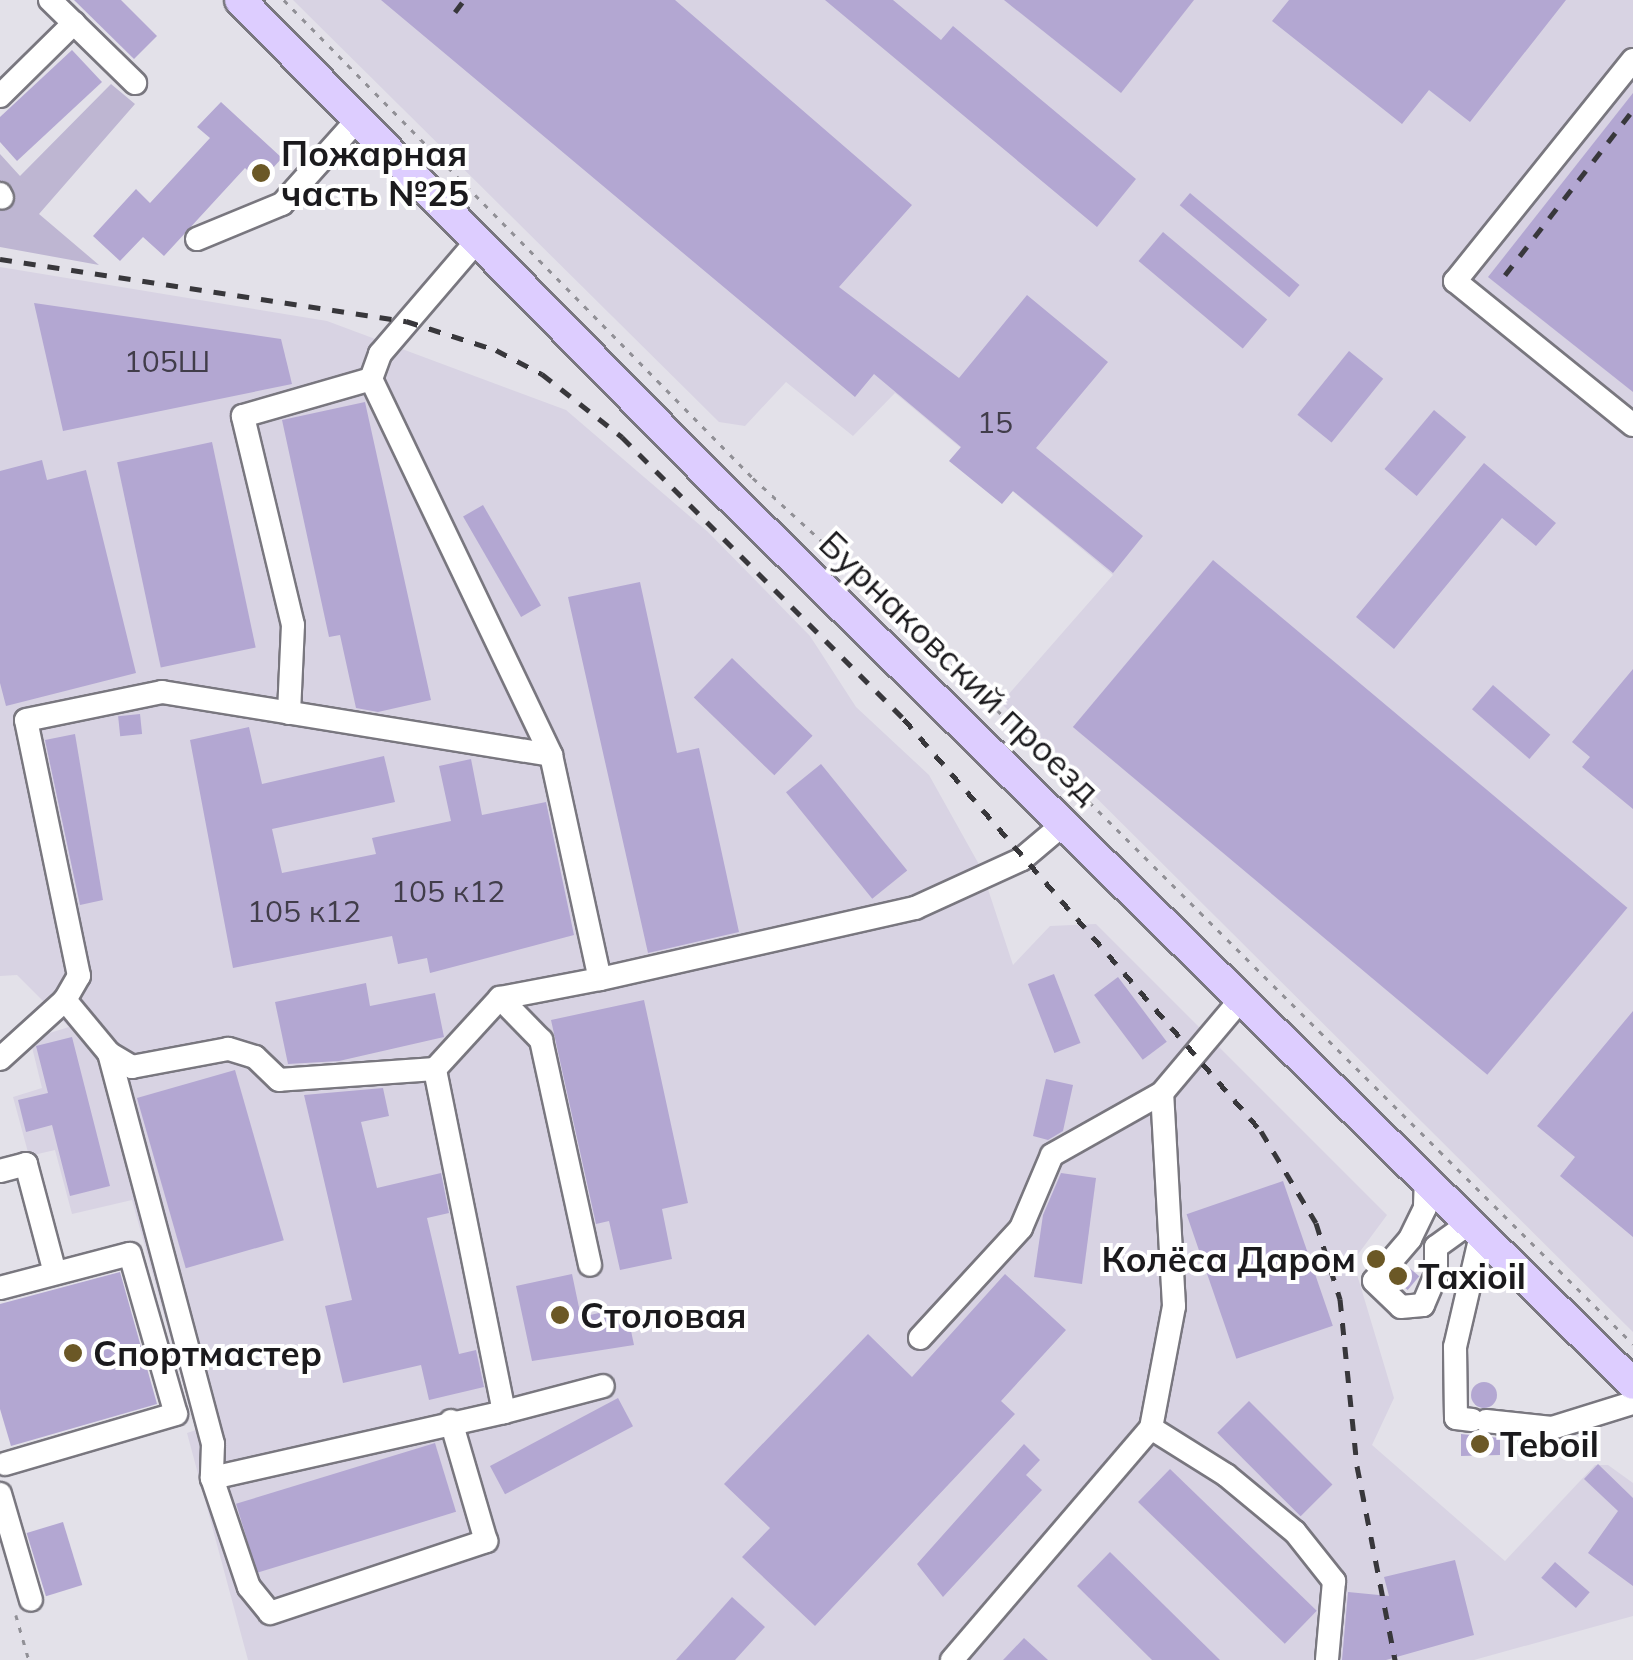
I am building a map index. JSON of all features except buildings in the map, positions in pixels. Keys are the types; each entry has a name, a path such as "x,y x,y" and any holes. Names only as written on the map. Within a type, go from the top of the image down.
{"main road":[{"name":"Бурнаковский проезд","path":"240,0 477,241 1633,1383"}],"lane":[{"path":"50,0 135,83"},
{"path":"0,96 74,23"},
{"path":"1633,60 1456,281 1633,425"},
{"path":"197,239 282,204 357,120"},
{"path":"477,241 380,354 372,380 551,755 600,979"},
{"path":"289,712 294,625 243,416 372,380"},
{"path":"0,1059 65,1000 79,976 26,720 162,692 551,755"},
{"path":"65,1000 109,1053 132,1067 228,1049 256,1057 279,1080 435,1069 500,998 915,908 1022,859 1066,822"},
{"path":"500,998 541,1040 590,1265"},
{"path":"920,1338 1022,1228 1052,1156 1162,1092 1242,998"},
{"path":"109,1053 213,1444 212,1478 248,1587 270,1612 486,1541 451,1421"},
{"path":"435,1069 504,1412"},
{"path":"952,1660 1152,1428 1174,1306 1162,1092"},
{"path":"0,1171 26,1164 56,1273"},
{"path":"1426,1177 1425,1208 1410,1239 1374,1281 1402,1308 1424,1305 1436,1274 1436,1247 1477,1226"},
{"path":"1477,1226 1455,1346 1456,1418 1552,1428 1633,1402"},
{"path":"0,1288 130,1254 176,1414 2,1458"},
{"path":"212,1478 603,1386"},
{"path":"1152,1428 1226,1475 1295,1532 1334,1581 1328,1660"},
{"path":"0,1494 31,1600"}],"path":[{"path":"284,0 754,478 896,609 1633,1344"}],"shaded area":[{"path":"293,0 1633,0 1633,1332 1001,703 1113,575 895,393 853,436 786,382 745,426 719,422"},
{"path":"111,84 135,104 39,214 99,265 0,247 0,154 20,176"},
{"path":"0,267 327,321 566,410 708,532 810,636 856,707 929,775 981,868 1013,965 1050,926 1096,924 1387,1215 1353,1261 1394,1398 1372,1445 1505,1561 1595,1465 1608,1465 1633,1483 1633,1616 1474,1660 248,1660 187,1433 196,1430 132,1200 72,1214 55,1150 29,1156 13,1097 42,1088 30,1039 69,1027 17,975 0,976"}],"railway":[{"path":"455,12 464,0"},
{"path":"1505,275 1633,110"},
{"path":"0,259 406,321 496,350 542,374 622,437 904,719 1261,1131 1316,1223 1340,1299 1357,1466 1395,1660"}],"place":[{"name":"Пожарная часть №25","path":"261,173"},
{"name":"Колёса Даром","path":"1376,1259"},
{"name":"Taxioil","path":"1398,1276"},
{"name":"Столовая","path":"560,1315"},
{"name":"Спортмастер","path":"73,1353"},
{"name":"Teboil","path":"1480,1444"}]}
